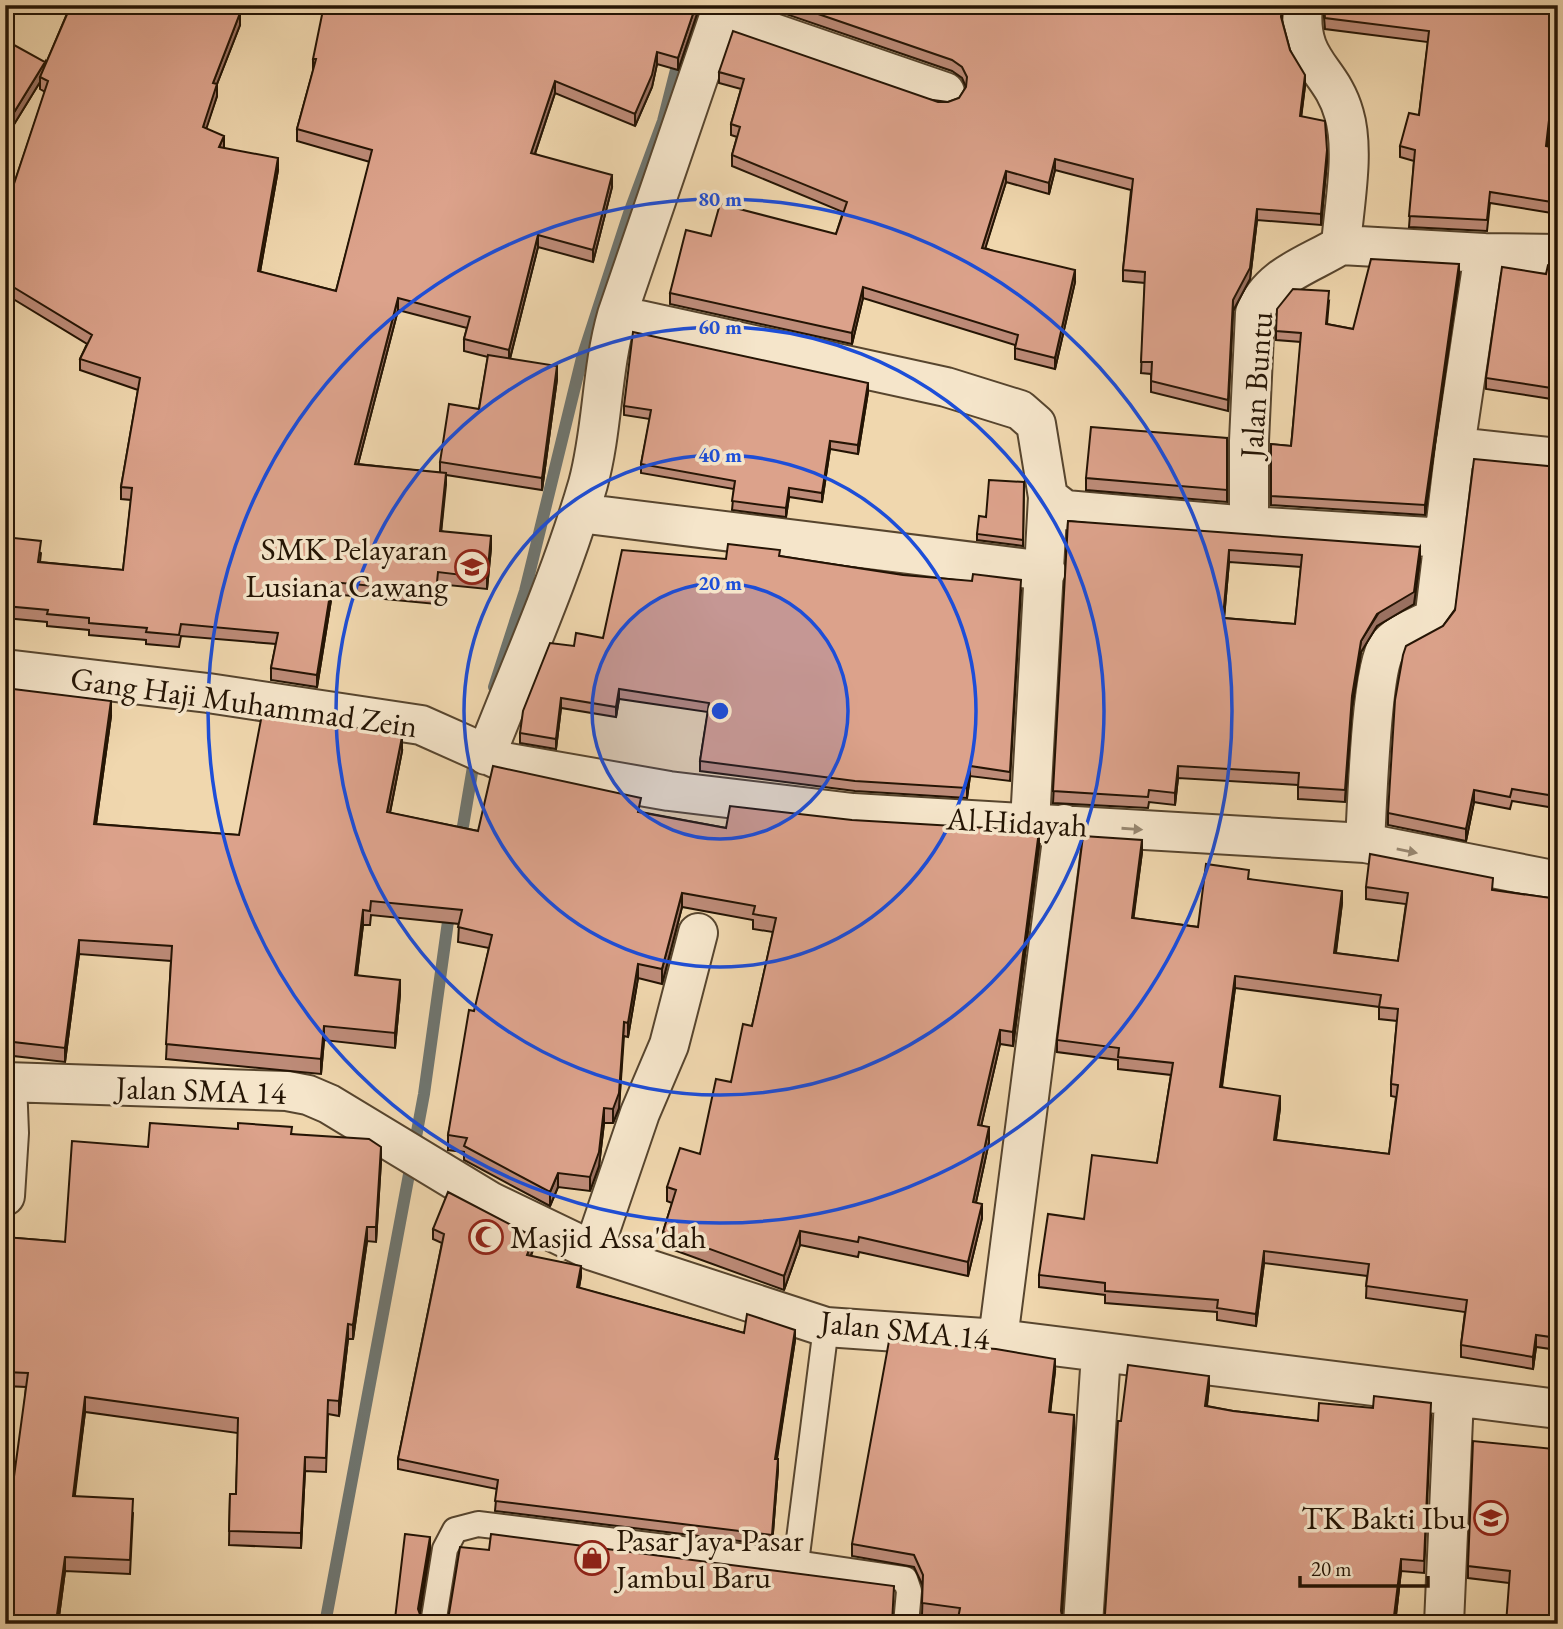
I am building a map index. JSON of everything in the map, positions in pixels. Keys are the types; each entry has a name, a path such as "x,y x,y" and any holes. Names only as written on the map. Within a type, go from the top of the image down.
{"street":[{"path":"1303,5 1304,43 1312,62 1340,99 1345,117 1348,142 1342,245 1558,254"},
{"path":"482,753 563,566 589,481 607,350 722,10 945,92"},
{"name":"Jalan Buntu","path":"1249,526 1249,441 1255,313 1260,299 1272,284 1342,245"},
{"path":"1365,843 1373,724 1382,656 1393,641 1432,619 1446,538 1455,447 1484,253"},
{"path":"617,316 946,387 1020,410 1036,424 1048,498 1047,823 998,1339"},
{"path":"1455,447 1558,458"},
{"path":"1048,498 1065,510 1249,526 1446,538"},
{"path":"579,513 817,540 1046,571"},
{"name":"Gang Haji Muhammad Zein","path":"5,669 208,694 421,725 439,730 482,753"},
{"name":"Al Hidayah","path":"482,753 504,762 669,791 853,813 1365,843 1558,881"},
{"path":"593,1251 640,1113 669,1045 698,933"},
{"path":"5,1196 9,1133 6,1082"},
{"name":"Jalan SMA 14","path":"6,1082 287,1091 308,1095 328,1104 491,1202 593,1251 826,1327 998,1339 1101,1354 1558,1409"},
{"path":"1083,1624 1101,1354"},
{"path":"1444,1624 1454,1397"}],"lane":[{"path":"796,1563 826,1327"},
{"path":"433,1624 445,1549 455,1530 478,1524 905,1579 909,1591 906,1624"}],"building":[{"path":"71,5 220,5 240,13 213,83 217,84 203,127 224,136 219,147 278,158 258,271 336,291 372,150 297,129 316,59 313,59 324,5 696,5 678,58 657,52 652,75 635,114 555,81 531,153 612,175 593,250 538,235 509,350 464,339 470,317 398,298 355,464 446,473 440,531 491,536 487,578 438,572 436,592 332,582 317,675 271,668 278,633 181,624 179,635 146,632 147,628 89,623 89,618 47,614 48,610 5,606 5,537 41,541 38,562 123,570 132,488 121,487 140,378 80,359 92,335 5,282 5,211 48,81 40,77"},
{"path":"792,5 1282,5 1281,17 1290,50 1305,75 1300,116 1325,121 1327,150 1321,214 1257,209 1250,268 1233,300 1228,400 1151,381 1152,362 1141,362 1145,272 1123,270 1133,179 1055,159 1049,183 1006,171 982,248 1075,270 1055,358 1015,348 1018,335 863,287 852,333 670,293 686,230 711,236 720,204 836,234 847,202 732,155 740,127 731,124 744,79 719,72 733,31 938,102 959,98 966,87 967,77 962,67 952,60"},
{"path":"1324,5 1558,5 1558,77 1554,77 1546,146 1558,149 1558,203 1490,192 1487,220 1409,216 1415,150 1400,146 1409,113 1419,115 1429,31 1325,18"},
{"path":"5,40 45,62 5,127"},
{"path":"1371,259 1459,264 1425,505 1271,496 1271,444 1291,446 1301,333 1276,331 1277,309 1293,289 1329,291 1326,324 1353,329"},
{"path":"1558,263 1558,389 1486,378 1502,267 1546,274 1548,265"},
{"path":"633,332 868,383 858,445 830,441 822,493 789,488 786,508 732,501 735,481 641,464 651,410 624,406"},
{"path":"488,355 557,366 542,478 440,462 449,404 479,409"},
{"path":"1091,427 1227,438 1227,490 1086,478"},
{"path":"1474,459 1558,467 1558,781 1555,796 1512,789 1510,797 1474,790 1466,829 1388,813 1395,700 1403,655 1406,646 1443,626 1455,610"},
{"path":"989,480 1024,482 1023,540 977,534 979,516 986,517"},
{"path":"1068,521 1420,547 1414,592 1377,614 1361,641 1352,696 1345,790 1298,787 1299,773 1178,766 1175,793 1149,790 1148,797 1053,791","holes":["1229,550 1302,555 1295,624 1223,618"]},
{"path":"728,544 780,550 779,556 903,575 972,581 973,574 1021,580 1010,772 970,766 967,788 855,781 700,761 709,703 619,689 616,707 561,698 556,739 520,733 523,711 550,643 574,646 576,633 603,638 622,550 726,559"},
{"path":"5,688 111,701 94,824 239,835 263,709 402,737 387,812 478,831 493,766 641,798 638,812 726,828 730,806 852,820 1039,831 1013,1032 1000,1030 978,1125 989,1127 973,1202 982,1204 968,1262 859,1237 858,1242 800,1231 784,1276 663,1232 676,1190 667,1187 680,1148 700,1154 716,1079 731,1082 743,1024 752,1026 776,918 753,914 755,906 682,893 662,969 638,964 628,1023 624,1022 619,1093 613,1109 604,1108 599,1152 590,1177 558,1173 550,1192 464,1146 467,1138 448,1135 469,1010 474,1011 492,935 458,927 462,910 371,901 370,911 363,910 355,975 400,980 395,1033 324,1026 321,1059 166,1044 172,946 79,940 65,1048 5,1041"},
{"path":"1083,836 1142,840 1132,918 1198,927 1206,864 1249,870 1248,879 1342,891 1334,953 1398,961 1408,893 1366,887 1370,854 1493,878 1492,890 1558,899 1558,1338 1536,1335 1533,1357 1461,1345 1467,1300 1366,1286 1369,1264 1264,1251 1256,1314 1217,1308 1218,1300 1105,1291 1105,1283 1039,1275 1048,1214 1084,1219 1092,1155 1157,1163 1173,1063 1118,1057 1119,1048 1057,1040","holes":["1235,976 1381,995 1379,1007 1398,1009 1391,1084 1398,1085 1389,1154 1274,1140 1280,1096 1220,1087"]},
{"path":"150,1123 238,1129 238,1123 292,1127 291,1134 369,1139 381,1147 376,1227 367,1227 353,1325 348,1324 339,1401 328,1400 326,1458 305,1457 301,1533 229,1531 230,1494 236,1494 238,1418 85,1397 73,1496 133,1499 130,1560 65,1557 56,1622 44,1620 44,1624 5,1624 5,1543 28,1373 5,1372 5,1237 65,1242 72,1141 148,1147"},
{"path":"448,1192 534,1237 527,1255 581,1266 577,1287 744,1333 747,1314 795,1330 775,1459 778,1459 772,1535 495,1501 498,1480 398,1459 444,1234 433,1229"},
{"path":"889,1341 996,1349 1055,1359 1049,1412 1074,1415 1061,1611 1065,1624 957,1624 960,1608 922,1603 923,1575 914,1555 852,1544"},
{"path":"1128,1365 1209,1376 1205,1406 1233,1411 1318,1421 1319,1403 1373,1408 1374,1396 1431,1403 1424,1561 1401,1559 1393,1624 1101,1624 1105,1614 1118,1421 1121,1421"},
{"path":"1556,1428 1558,1624 1506,1624 1510,1571 1468,1566 1473,1441 1553,1449"},
{"path":"405,1534 430,1537 418,1609 423,1623 395,1619"},
{"name":"Pasar Jaya Pasar Jambul Baru","path":"491,1534 894,1586 892,1624 445,1624 448,1620 460,1547 489,1550"}],"waterway":[{"path":"494,687 525,591 582,358 629,213 663,121 680,54"},
{"path":"460,844 475,755"},
{"path":"325,1624 424,1094 450,907"}],"place":[{"name":"SMK Pelayaran Lusiana Cawang","path":"472,567"},
{"name":"Masjid Assa'dah","path":"486,1237"},
{"name":"TK Bakti Ibu","path":"1491,1518"},
{"name":"Pasar Jaya Pasar Jambul Baru","path":"592,1558"}]}
